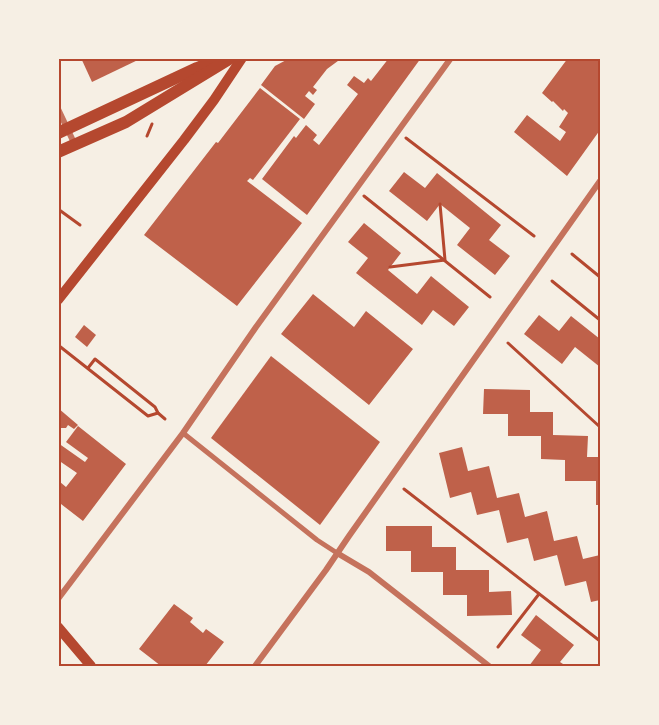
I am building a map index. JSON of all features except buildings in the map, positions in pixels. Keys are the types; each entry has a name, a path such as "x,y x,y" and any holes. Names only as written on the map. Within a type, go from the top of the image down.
{"main road":[{"path":"63,131 221,58"},
{"path":"58,152 126,122 231,58"},
{"path":"58,300 184,140 242,58"},
{"path":"58,627 91,666"}],"street":[{"path":"58,599 183,433 256,327 450,58"},
{"path":"58,109 63,131 75,145"},
{"path":"255,666 600,181"},
{"path":"183,433 317,540 369,573 489,666"}],"path":[{"path":"397,132 534,236"},
{"path":"356,189 490,297"},
{"path":"440,204 445,260"},
{"path":"58,209 80,225"},
{"path":"572,254 600,277"},
{"path":"390,267 445,260"},
{"path":"552,281 600,320"},
{"path":"508,343 600,427"},
{"path":"58,345 148,416 158,414"},
{"path":"88,368 95,359 155,407 158,414 165,419"},
{"path":"404,489 539,594 600,638"},
{"path":"498,647 539,594"}]}
